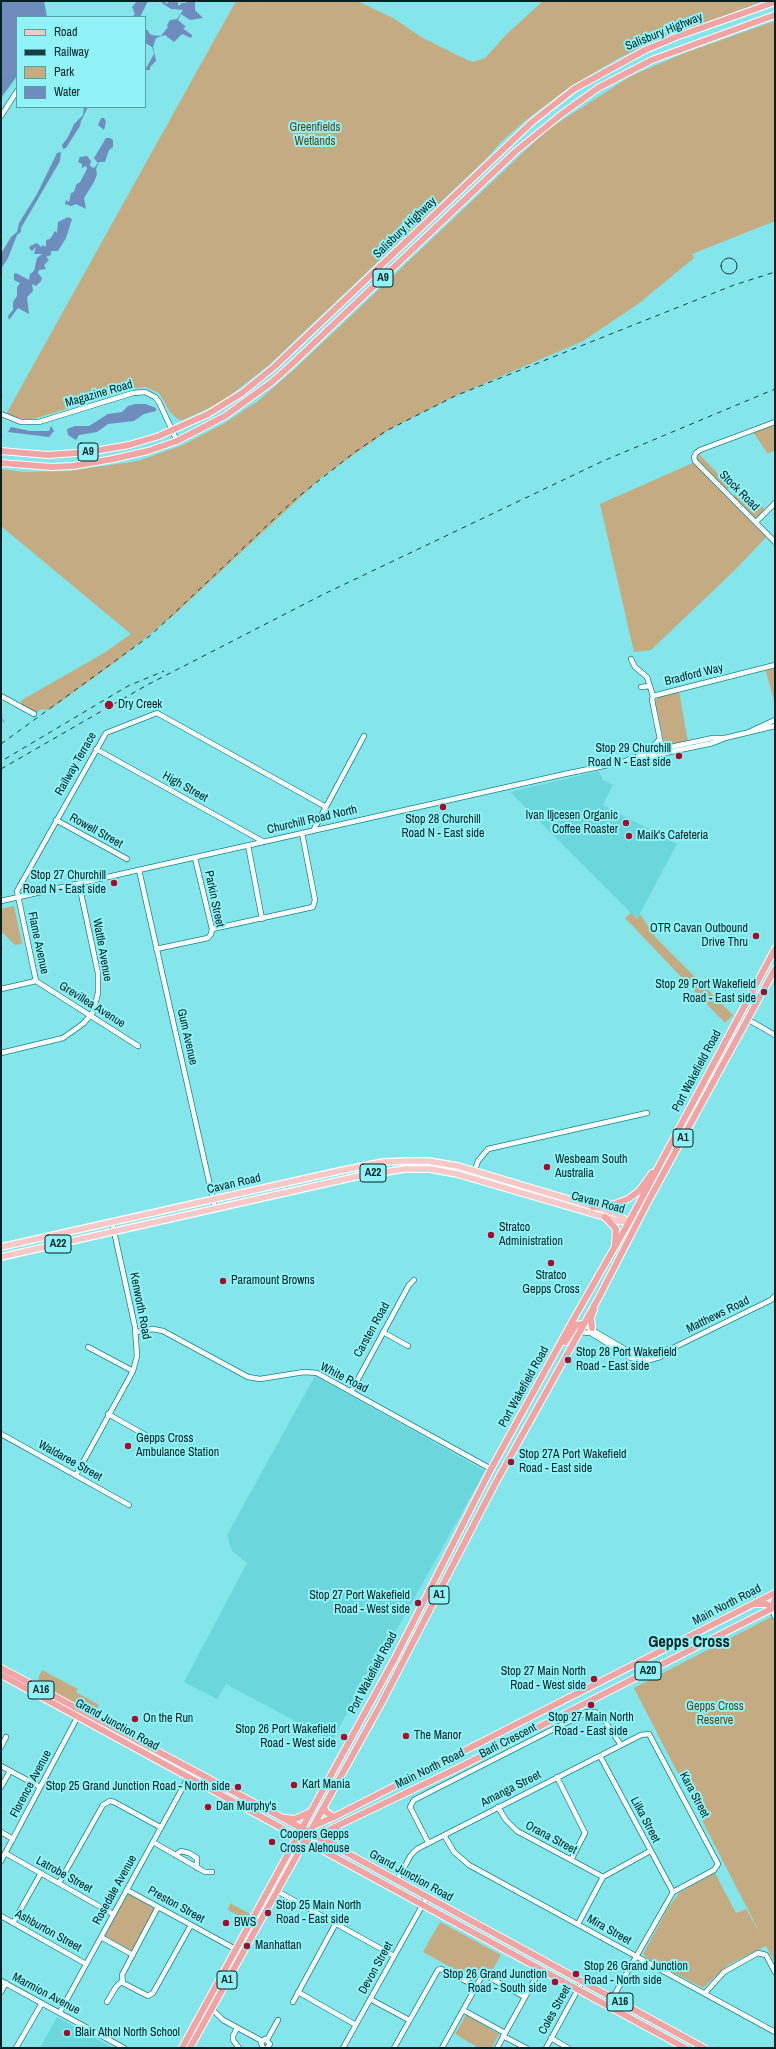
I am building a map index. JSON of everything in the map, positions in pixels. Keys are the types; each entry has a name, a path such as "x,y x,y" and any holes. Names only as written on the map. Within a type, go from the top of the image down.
{"highway":[{"name":"Salisbury Highway","path":"1,451 48,455 89,452 129,445 172,431 208,414 242,393 274,367 532,122 574,89 645,50 775,2"},
{"name":"Salisbury Highway","path":"1,463 34,466 73,466 134,454 177,441 225,416 272,382 516,151 562,113 612,80 652,60 749,24 775,16"},
{"name":"Port Wakefield Road","path":"298,1837 422,1604 491,1469 629,1222 774,952"},
{"name":"Port Wakefield Road","path":"305,1841 432,1610 508,1459 582,1324 598,1299 649,1200 775,969"},
{"path":"700,1089 713,1076 716,1076"},
{"path":"593,1207 615,1204 633,1196 644,1185 671,1145"},
{"path":"617,1263 629,1222 649,1200"},
{"path":"605,1218 616,1229 615,1246"},
{"path":"592,1328 592,1315 598,1299"},
{"path":"558,1348 564,1344 576,1325 582,1324"},
{"path":"495,1484 491,1469 499,1468 508,1459"},
{"name":"Main North Road","path":"302,1829 334,1817 775,1593"},
{"path":"754,1604 767,1604 774,1607 775,1599"},
{"path":"422,1604 432,1610"},
{"name":"Main North Road","path":"305,1841 409,1790 456,1769 774,1607"},
{"name":"Grand Junction Road","path":"1,1668 188,1778 685,2048"},
{"name":"Grand Junction Road","path":"1,1675 192,1771 316,1836 704,2048"},
{"path":"354,1733 362,1738"},
{"path":"188,1778 192,1771"},
{"path":"405,1781 409,1790"},
{"path":"324,1807 326,1812 334,1817"},
{"path":"282,1818 295,1818 310,1812"},
{"path":"337,1848 333,1840 338,1826"},
{"name":"A1","path":"182,2048 239,1951 298,1837"},
{"name":"A1","path":"239,1951 277,1891 305,1841"},
{"path":"387,1885 397,1880 398,1892"},
{"name":"A1","path":"190,2048 208,2006"}],"main road":[{"name":"Cavan Road","path":"1,1247 383,1162 416,1161 445,1164 474,1170 622,1216 629,1222"},
{"name":"Cavan Road","path":"1,1257 341,1180 380,1172 405,1169 444,1171 605,1218 629,1222"},
{"path":"339,1171 341,1180"},
{"path":"274,1195 284,1184"}],"street":[{"path":"1,116 16,93"},
{"name":"Magazine Road","path":"1,414 21,422 39,422 134,393 145,392 155,397 159,402 177,441"},
{"name":"Stock Road","path":"775,422 696,453 695,461 775,542"},
{"path":"756,522 775,503"},
{"path":"631,659 635,667 644,673 653,696"},
{"name":"Bradford Way","path":"662,751 652,700 653,696 775,665"},
{"path":"641,687 650,686"},
{"path":"1,696 34,714"},
{"name":"Railway Terrace","path":"18,897 17,891 20,883 106,733 157,713 326,807"},
{"name":"Churchill Road North","path":"746,733 775,720"},
{"name":"Churchill Road North","path":"628,760 635,761 662,751 713,738 725,738 775,726"},
{"path":"313,831 364,736"},
{"path":"646,753 660,739"},
{"name":"High Street","path":"96,749 264,842"},
{"name":"Churchill Road North","path":"1,901 628,760 646,753 662,751"},
{"name":"Rowell Street","path":"56,820 127,859"},
{"path":"212,929 313,908 315,900 302,833"},
{"path":"248,845 262,918"},
{"name":"Parkin Street","path":"156,949 208,938 212,929 195,858"},
{"name":"Gum Avenue","path":"139,870 215,1208"},
{"name":"Wattle Avenue","path":"1,1053 63,1038 80,1026 90,1016 98,993 98,973 79,884"},
{"name":"Flame Avenue","path":"1,990 36,981 18,897"},
{"name":"Grevillea Avenue","path":"36,981 138,1046"},
{"path":"747,1020 775,1035"},
{"path":"472,1178 481,1156 490,1148 647,1113"},
{"name":"Kenworth Road","path":"76,1475 108,1414 133,1371 137,1356 136,1332 112,1222"},
{"name":"Carsten Road","path":"350,1392 409,1285 414,1280"},
{"name":"Matthews Road","path":"578,1332 591,1332 637,1360 646,1361 660,1357 673,1348 773,1300 775,1296"},
{"name":"Matthews Road","path":"582,1324 592,1328 633,1354 645,1357 666,1348 673,1348"},
{"name":"White Road","path":"136,1332 153,1329 163,1331 248,1377 260,1379 310,1372 317,1373 491,1469"},
{"path":"383,1332 408,1346"},
{"path":"88,1347 133,1371"},
{"path":"108,1414 156,1441"},
{"name":"Waldaree Street","path":"1,1434 129,1505"},
{"path":"774,1607 775,1617"},
{"name":"Barli Crescent","path":"428,1842 410,1807 411,1802 559,1726 587,1712 594,1712 607,1722 621,1745"},
{"name":"Florence Avenue","path":"1,1861 80,1714"},
{"name":"Amanga Street","path":"397,1880 411,1855 428,1842 641,1735 649,1734"},
{"name":"Kara Street","path":"649,1734 717,1860 717,1868 673,1892"},
{"path":"1,1747 6,1737"},
{"name":"Lilka Street","path":"600,1756 673,1892"},
{"path":"1,1766 40,1787"},
{"path":"1,1787 10,1771"},
{"path":"557,1777 585,1833 571,1860"},
{"name":"Rosedale Avenue","path":"60,2012 188,1778"},
{"path":"59,1883 103,1804 110,1801 160,1828"},
{"name":"Orana Street","path":"498,1807 506,1820 517,1831 603,1877"},
{"path":"1,1832 13,1839"},
{"name":"Mira Street","path":"444,1835 454,1852 464,1862 775,2032"},
{"path":"152,1842 197,1868 205,1872 212,1872"},
{"path":"175,1855 181,1851 190,1853 197,1858 197,1868"},
{"path":"578,1924 603,1877 650,1851"},
{"name":"Latrobe Street","path":"6,1853 113,1914"},
{"path":"13,1923 41,1873"},
{"name":"Preston Street","path":"127,1890 239,1951"},
{"path":"277,1891 394,1956"},
{"path":"608,2006 673,1892"},
{"name":"Devon Street","path":"343,2048 427,1897"},
{"path":"107,2002 116,1987 122,1981 122,1975 158,1907"},
{"name":"Ashburton Street","path":"1,1916 86,1964"},
{"path":"293,2002 336,1923"},
{"path":"122,1981 148,1996 153,1993 191,1925"},
{"path":"101,1937 133,1955"},
{"path":"705,1994 724,1972 758,1953 766,1955 775,1972"},
{"path":"394,2048 438,1970 442,1970 476,1986"},
{"path":"442,2048 483,1974 525,1996"},
{"path":"496,2048 535,1979"},
{"path":"1,1992 3,1982"},
{"name":"Marmion Avenue","path":"3,1982 124,2048"},
{"name":"Coles Street","path":"546,2048 582,1982"},
{"path":"298,1992 356,2025"},
{"path":"370,1999 409,2020"},
{"path":"16,2048 42,2002"},
{"path":"208,2006 223,2020 265,2045 274,2048"},
{"path":"463,2010 526,2048"},
{"path":"265,2045 278,2020"},
{"path":"237,2028 233,2036 233,2040 239,2048"},
{"path":"551,2038 568,2048"}],"shaded area":[{"path":"599,771 603,780 613,785 603,805 677,844 637,919 510,792"},
{"path":"315,1376 485,1471 391,1640 387,1638 332,1741 226,1684 217,1699 184,1682 247,1563 232,1551 227,1535"},
{"name":"Blair Athol North School","path":"57,2017 113,2048 40,2048"}],"green space":[{"name":"Greenfields Wetlands","path":"236,1 357,1 393,18 421,37 473,62 485,58 509,32 543,1 764,1 648,44 619,58 571,86 526,120 501,142 486,159 269,365 228,397 211,407 183,420 179,420 170,412 159,393 145,387 135,388 30,420 5,416"},
{"path":"775,21 775,221 692,254 694,258 638,304 583,341 455,396 390,429 322,477 174,615 114,663 49,710 42,709 34,714 19,706 22,700 104,653 131,634 1,526 1,469 24,472 69,471 138,461 183,445 225,423 258,401 296,368 547,130 631,76 685,53"},
{"path":"775,422 775,450 768,454 753,432"},
{"path":"697,452 731,487 725,491 732,498 737,491 756,510 761,504 766,512 756,522 768,535 736,569 651,650 634,652 600,504 695,462"},
{"path":"775,665 775,705 765,668"},
{"path":"679,691 688,742 668,744 664,741 655,702 658,697"},
{"path":"14,906 22,944 15,945 1,931 1,909"},
{"path":"631,913 637,919 640,914 656,938 733,1015 725,1023 625,918"},
{"name":"Gepps Cross Reserve","path":"775,1615 775,1963 766,1946 728,1965 703,1988 648,1959 643,1954 668,1908 679,1893 715,1873 736,1913 746,1909 762,1937 634,1688"},
{"path":"42,1670 78,1689 76,1692 99,1705 93,1715 38,1685 39,1676"},
{"path":"128,1893 155,1908 132,1951 105,1936"},
{"path":"230,1903 250,1914 247,1920 228,1910"},
{"path":"440,1922 501,1955 492,1971 482,1966 474,1980 423,1952"},
{"path":"466,2015 499,2034 492,2048 479,2048 455,2034"}],"water":[{"path":"1,1 44,1 47,16 16,16 16,77 1,98"},
{"path":"137,1 148,1 140,16 133,16 135,14 132,7"},
{"path":"163,1 167,4 169,1 178,1 178,6 182,3 186,3 187,1 195,1 195,10 203,18 190,20 181,14 178,20 186,27 183,28 192,35 191,38 182,34 174,42 165,35 156,38 153,47 156,61 150,67 150,70 146,70 154,54 152,47 146,44 146,30 148,30 152,35 161,36 168,28 167,25 170,20 177,19 183,10 171,9 162,3"},
{"path":"84,108 88,108 80,126 66,148 63,149 62,145 68,137 74,124 83,115"},
{"path":"101,118 104,118 106,122 104,130 98,125"},
{"path":"106,138 113,140 113,147 109,150 105,162 99,162 96,169 97,174 94,182 84,198 86,209 76,204 71,206 65,204 66,200 69,202 71,193 74,192 76,185 80,182 87,169 86,166 82,168 82,164 78,162 80,157 87,156 91,161 90,166 94,168 98,163 94,158"},
{"path":"61,152 60,161 21,228 21,232 17,235 8,258 1,269 2,252 11,237 17,232 19,223 37,194 57,153"},
{"path":"68,217 72,219 66,238 58,251 51,251 51,255 46,257 49,260 44,265 46,269 39,270 38,273 42,278 41,281 36,286 32,284 33,291 27,297 29,314 18,308 9,320 8,316 13,310 13,302 17,296 17,287 20,283 14,280 14,274 16,273 29,280 30,274 34,271 37,258 42,254 34,254 36,247 32,251 29,248 30,246 37,243 41,247 43,245 46,247 46,240 50,239 55,231 57,233 58,222"},
{"path":"135,404 146,404 156,408 156,411 144,414 134,421 108,424 97,432 79,435 76,440 68,435 67,429 75,426 89,426 108,414 122,412 128,406"},
{"path":"51,426 54,431 49,437 8,432 11,427 30,431 49,431"}],"waterway":[{"path":"1,717 4,722"}],"tram line":[{"path":"729,258 736,263 737,266 732,273 729,274 722,269 721,266 726,259 729,258"}],"railway":[{"path":"1,744 151,635 293,501 355,452 386,431 455,396 734,285 775,272"},
{"path":"1,769 147,685 324,594 603,461 775,389"},
{"path":"5,759 128,686 164,671"}],"place":[{"name":"Dry Creek","path":"109,705"},
{"name":"Stop 29 Churchill Road N - East side","path":"679,756"},
{"name":"Stop 28 Churchill Road N - East side","path":"443,807"},
{"name":"Ivan Iljcesen Organic Coffee Roaster","path":"626,823"},
{"name":"Maik's Cafeteria","path":"629,836"},
{"name":"Stop 27 Churchill Road N - East side","path":"114,883"},
{"name":"OTR Cavan Outbound Drive Thru","path":"756,936"},
{"name":"Stop 29 Port Wakefield Road - East side","path":"764,992"},
{"name":"Wesbeam South Australia","path":"547,1167"},
{"name":"Stratco Administration","path":"491,1235"},
{"name":"Stratco Gepps Cross","path":"551,1263"},
{"name":"Paramount Browns","path":"223,1281"},
{"name":"Stop 28 Port Wakefield Road - East side","path":"568,1360"},
{"name":"Gepps Cross Ambulance Station","path":"128,1446"},
{"name":"Stop 27A Port Wakefield Road - East side","path":"511,1462"},
{"name":"Stop 27 Port Wakefield Road - West side","path":"418,1603"},
{"name":"Stop 27 Main North Road - West side","path":"594,1679"},
{"name":"Stop 27 Main North Road - East side","path":"591,1705"},
{"name":"On the Run","path":"135,1719"},
{"name":"The Manor","path":"406,1736"},
{"name":"Stop 26 Port Wakefield Road - West side","path":"344,1737"},
{"name":"Kart Mania","path":"294,1785"},
{"name":"Stop 25 Grand Junction Road - North side","path":"238,1787"},
{"name":"Dan Murphy's","path":"208,1807"},
{"name":"Coopers Gepps Cross Alehouse","path":"272,1842"},
{"name":"Stop 25 Main North Road - East side","path":"268,1913"},
{"name":"BWS","path":"226,1923"},
{"name":"Manhattan","path":"247,1946"},
{"name":"Stop 26 Grand Junction Road - North side","path":"576,1974"},
{"name":"Stop 26 Grand Junction Road - South side","path":"555,1982"},
{"name":"Blair Athol North School","path":"67,2033"}],"district":[{"name":"Gepps Cross","path":"689,1643"}]}
